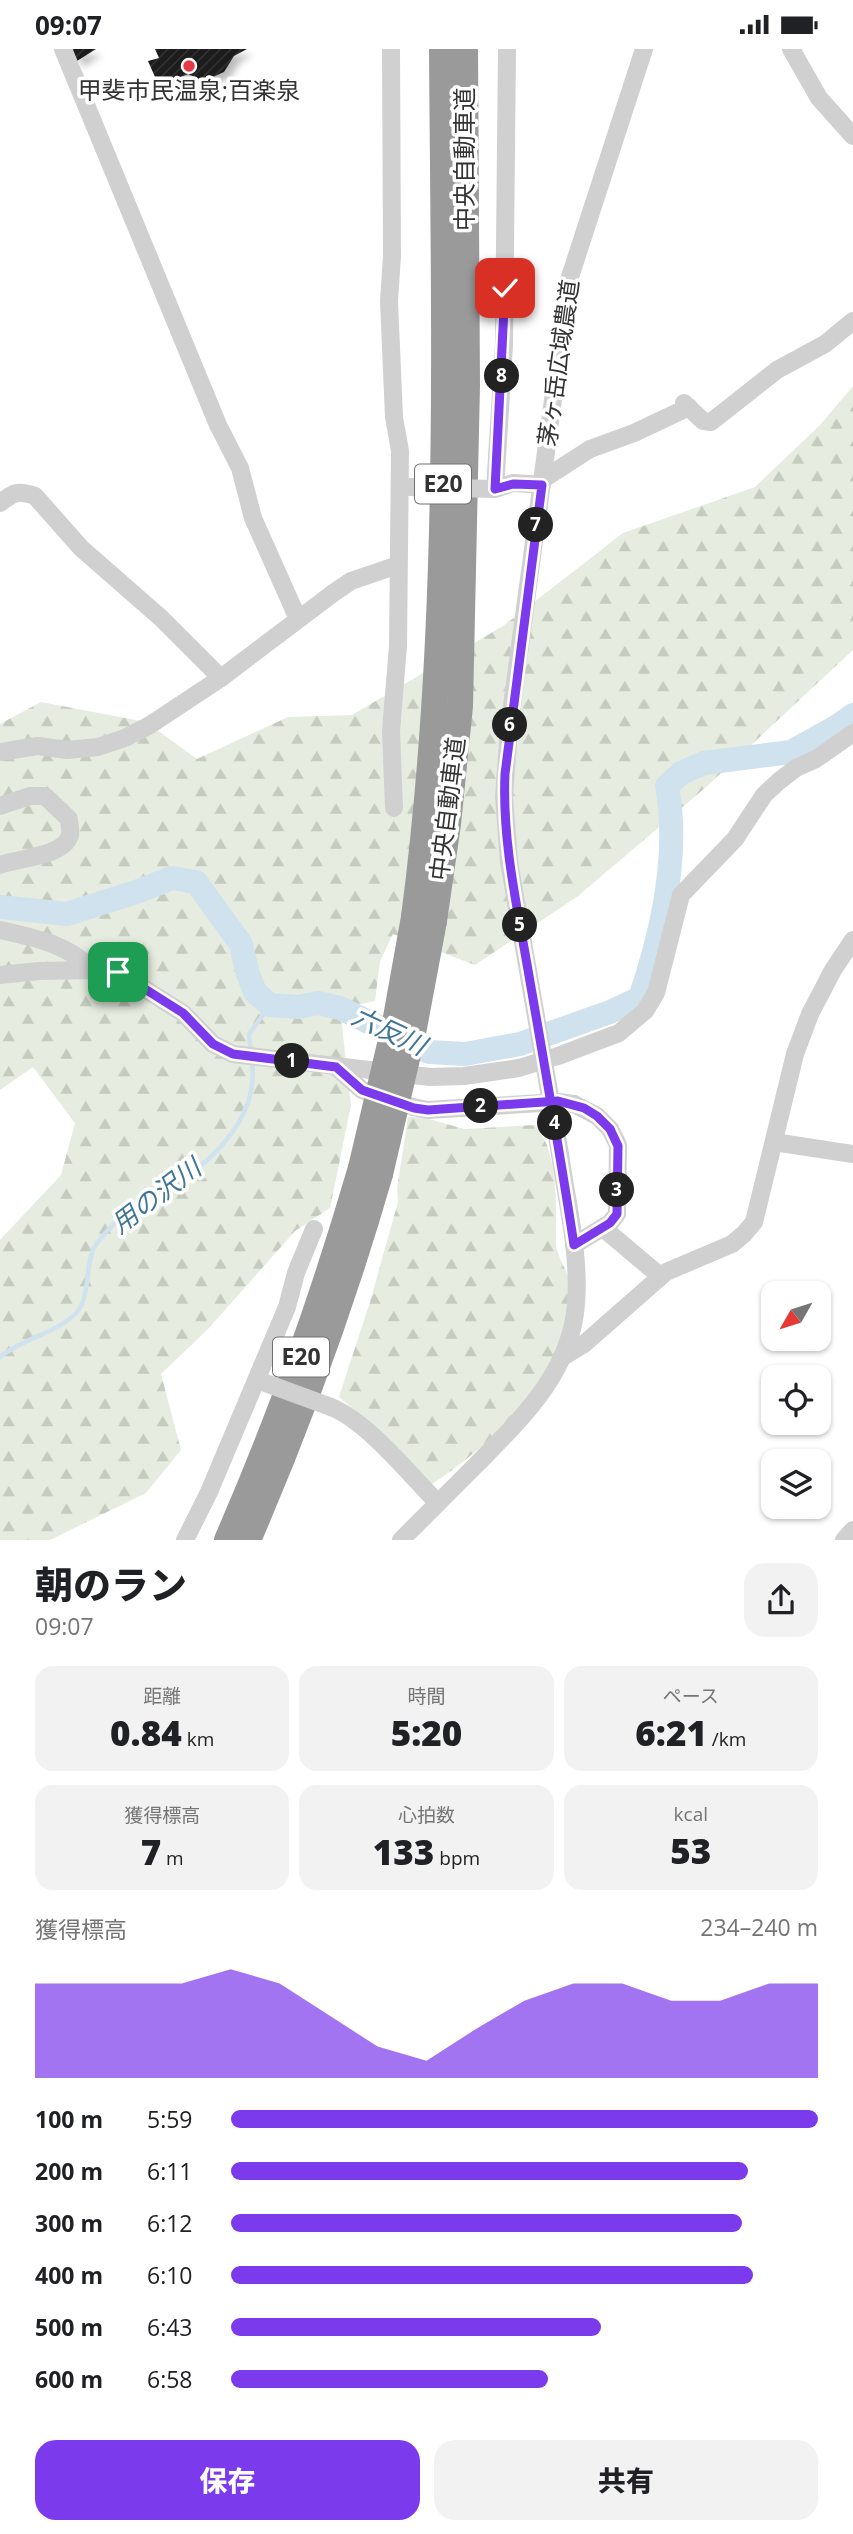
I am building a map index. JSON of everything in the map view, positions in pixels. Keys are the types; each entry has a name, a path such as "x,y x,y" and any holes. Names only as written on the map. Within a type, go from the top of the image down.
{"highway":[{"name":"中央自動車道","path":"424,919 426,821 442,587 442,49"},
{"name":"中央自動車道","path":"248,1540 320,1364 356,1259 395,1023 448,824 460,706 467,385 464,49"},
{"name":"中央自動車道","path":"227,1540 262,1459 337,1252 371,1171"}],"street":[{"path":"63,49 218,425 240,468 253,518 298,619"},
{"path":"391,49 392,256 389,323 394,417 405,487 398,565 398,646 391,731 394,808"},
{"path":"495,489 504,345 507,49"},
{"name":"茅ヶ岳広域農道","path":"401,1540 526,1415 545,1391 570,1338 576,1306 577,1264 509,862 505,774 569,280 644,49"},
{"path":"791,49 819,98 853,136"},
{"path":"405,487 495,489 513,484 542,483 590,449 634,433 687,405 703,421 711,422 777,370 825,344 853,321"},
{"path":"0,503 14,493 26,492 35,496 81,548 161,618 221,678"},
{"path":"0,752 38,746 67,750 98,747 125,738 150,725 221,678 351,581 398,565"},
{"path":"0,975 39,971 118,972 183,1013 213,1044 233,1054 430,1077 464,1076 519,1068 619,1033 645,1011 656,993 681,895 734,839 764,795 796,768 816,759 853,733"},
{"path":"0,806 30,796 45,796 69,819 71,834 67,842 51,852 0,865"},
{"path":"0,930 54,943 77,955 95,970"},
{"path":"561,1358 584,1344 660,1276 732,1244 754,1222 795,1054 810,1014 853,940"},
{"path":"336,1067 362,1090 414,1108 428,1110 558,1101 591,1112 610,1129 618,1146 617,1214 603,1228 574,1245"},
{"path":"774,1142 853,1154"},
{"path":"603,1228 660,1276"},
{"path":"185,1540 258,1380 314,1229"},
{"path":"258,1380 344,1412 438,1503"},
{"path":"844,1540 853,1530"}],"green space":[{"path":"853,386 853,650 705,788 578,896 475,965 393,934 380,961 375,1001 340,1008 351,1105 330,1208 295,1231 208,1329 161,1374 181,1450 146,1493 50,1540 0,1540 0,1240 61,1175 75,1123 33,1067 0,1090 0,724 41,702 146,722 197,759 288,717 352,715 503,626 623,533 755,487 820,425"},
{"path":"408,1117 422,1117 464,1129 535,1125 546,1143 553,1166 556,1244 570,1283 562,1335 552,1361 541,1379 498,1431 465,1460 430,1485 384,1435 339,1397 370,1302 398,1202 397,1189"}],"building":[{"path":"72,49 96,49 77,61"},
{"name":"甲斐市民温泉;百楽泉","path":"155,49 247,49 234,56 224,72 204,81 188,74 159,86 148,61 159,58"}],"waterway":[{"name":"六反川","path":"0,907 67,914 172,878 196,882 241,944 255,992 270,1005 298,1007 318,1003 340,1008 429,1052 465,1054 520,1044 610,1012 640,998 667,894 671,840 667,786 681,773 704,763 791,752 853,715"},
{"name":"用の沢川","path":"251,1053 249,1034 270,1005"},
{"name":"用の沢川","path":"0,1357 59,1326 77,1312 84,1298 92,1253 100,1239 135,1206 186,1177 217,1151 241,1119 252,1082 252,1062"}],"place":[{"name":"甲斐市民温泉;百楽泉","path":"189,66"}],"route":[{"path":"118,972 183,1013 213,1044 233,1054 336,1067 362,1090 414,1108 428,1110 493,1106 558,1101 584,1108 610,1129 618,1146 617,1214 599,1231 574,1245 560,1154 543,1057 509,862 505,774 542,485 513,484 495,489 505,288"}]}
